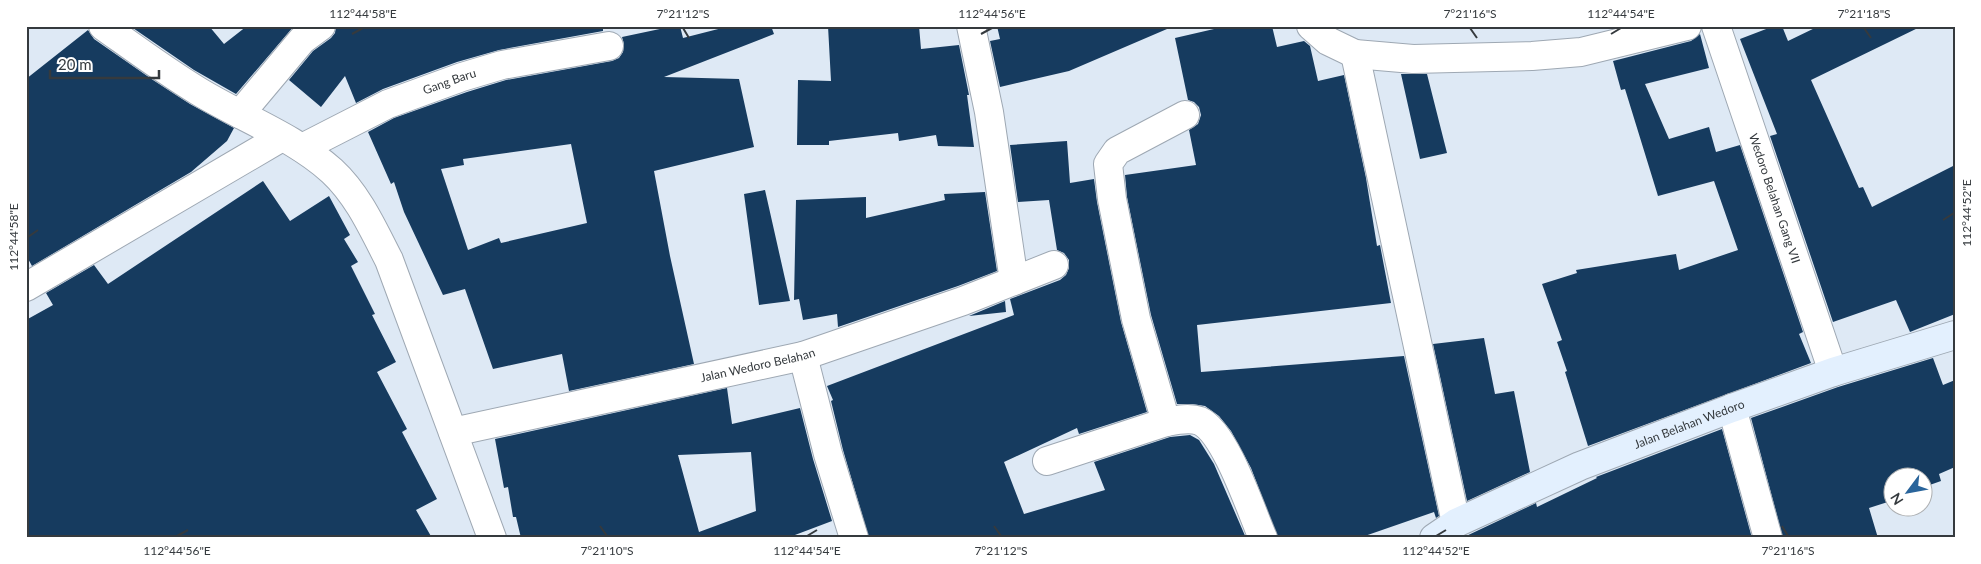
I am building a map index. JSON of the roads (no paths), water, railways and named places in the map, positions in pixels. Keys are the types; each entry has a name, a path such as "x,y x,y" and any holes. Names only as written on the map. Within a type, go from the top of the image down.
{"street":[{"path":"103,26 197,90 292,142 332,172 351,192 389,260 492,538"},
{"path":"240,114 302,40 321,26"},
{"path":"971,26 990,112 1014,281"},
{"path":"1311,26 1328,40 1355,54 1413,59 1532,56 1581,52 1687,26"},
{"name":"Wedoro Belahan Gang VII","path":"1716,26 1833,372"},
{"name":"Gang Baru","path":"26,287 292,142 462,77 502,65 609,46"},
{"path":"1355,54 1456,523"},
{"path":"1166,422 1136,319 1112,199 1108,164 1116,151 1185,115"},
{"name":"Jalan Wedoro Belahan","path":"453,432 803,356 909,321 1054,265"},
{"name":"Jalan Belahan Wedoro","path":"1434,538 1456,523 1580,466 1833,372 1955,335"},
{"path":"803,356 828,454 854,538"},
{"path":"1732,408 1768,538"},
{"path":"1047,461 1166,422 1180,419 1199,421 1216,435 1230,461 1263,538"}]}
